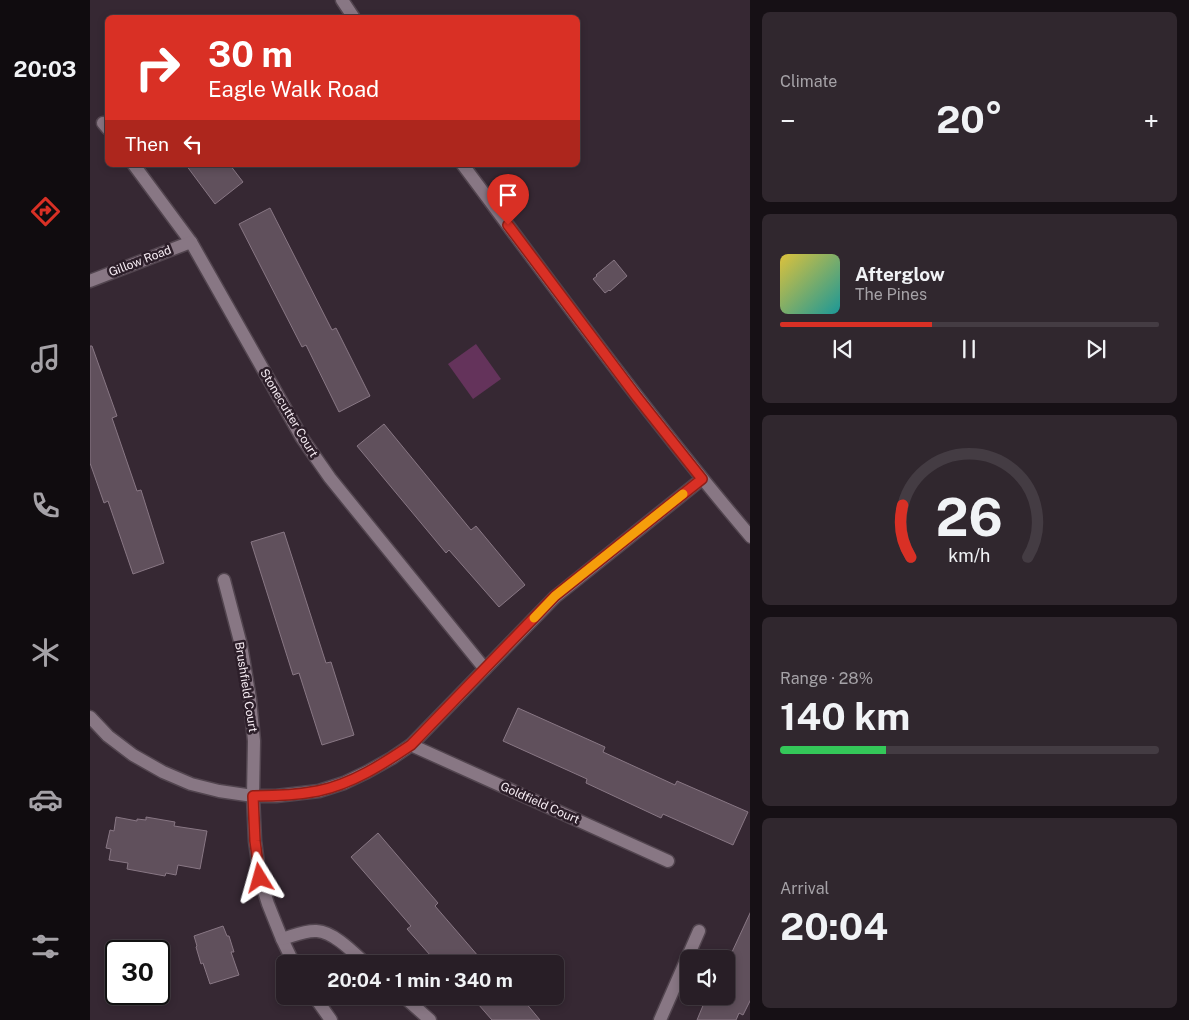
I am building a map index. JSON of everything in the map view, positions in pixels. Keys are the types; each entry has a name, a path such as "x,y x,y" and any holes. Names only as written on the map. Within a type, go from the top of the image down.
{"street":[{"path":"342,0 352,15"},
{"name":"Stonecutter Court","path":"135,167 191,242 302,438 330,478 485,669"},
{"path":"464,167 603,352 750,537"},
{"name":"Gillow Road","path":"90,281 191,242"},
{"path":"90,717 108,736 133,755 163,772 191,784 219,791 253,796 276,796 319,791 344,783 368,772 411,745 555,596 702,479"},
{"name":"Brushfield Court","path":"224,580 241,645 250,699 254,741 253,796 255,841 260,878 268,904 290,955"},
{"name":"Goldfield Court","path":"411,745 668,861"},
{"path":"282,939 318,931 329,934 356,955"},
{"path":"660,1020 699,931"},
{"path":"320,1005 331,1020"},
{"path":"413,1005 430,1020"}],"shaded area":[{"path":"476,344 501,379 473,399 448,364"}],"building":[{"path":"187,167 232,167 243,182 215,204"},
{"path":"270,208 332,330 336,328 370,396 339,412 306,345 302,347 239,224"},
{"path":"614,260 627,276 605,293 593,279"},
{"path":"90,346 92,346 117,416 112,418 137,491 141,490 164,563 133,574 108,501 104,503 90,463"},
{"path":"384,424 471,530 476,526 525,585 499,607 449,550 446,553 357,446"},
{"path":"284,532 326,663 331,662 354,735 322,745 299,673 293,675 251,542"},
{"path":"518,708 605,747 603,752 675,785 677,781 748,812 733,845 663,814 661,818 586,783 587,779 503,741"},
{"path":"116,817 137,821 137,819 146,820 146,817 175,822 174,826 207,831 200,869 178,865 176,875 166,873 165,876 127,869 128,863 109,860 111,849 106,848 110,830 114,831"},
{"path":"378,833 438,903 435,906 477,955 430,955 407,929 411,926 351,857"},
{"path":"750,913 750,1001 743,1015 739,1013 736,1020 697,1020 703,1005 735,1005 735,950 733,950"},
{"path":"223,926 227,936 229,936 234,952 231,952 239,975 210,984 203,963 201,964 194,936"},
{"path":"479,1005 528,1005 540,1020 492,1020"}],"slow traffic":[{"path":"534,618 555,596 683,494"}],"route":[{"path":"260,878 255,841 253,796 276,796 319,791 344,783 368,772 411,745 555,596 702,479 637,397 508,225"}]}
